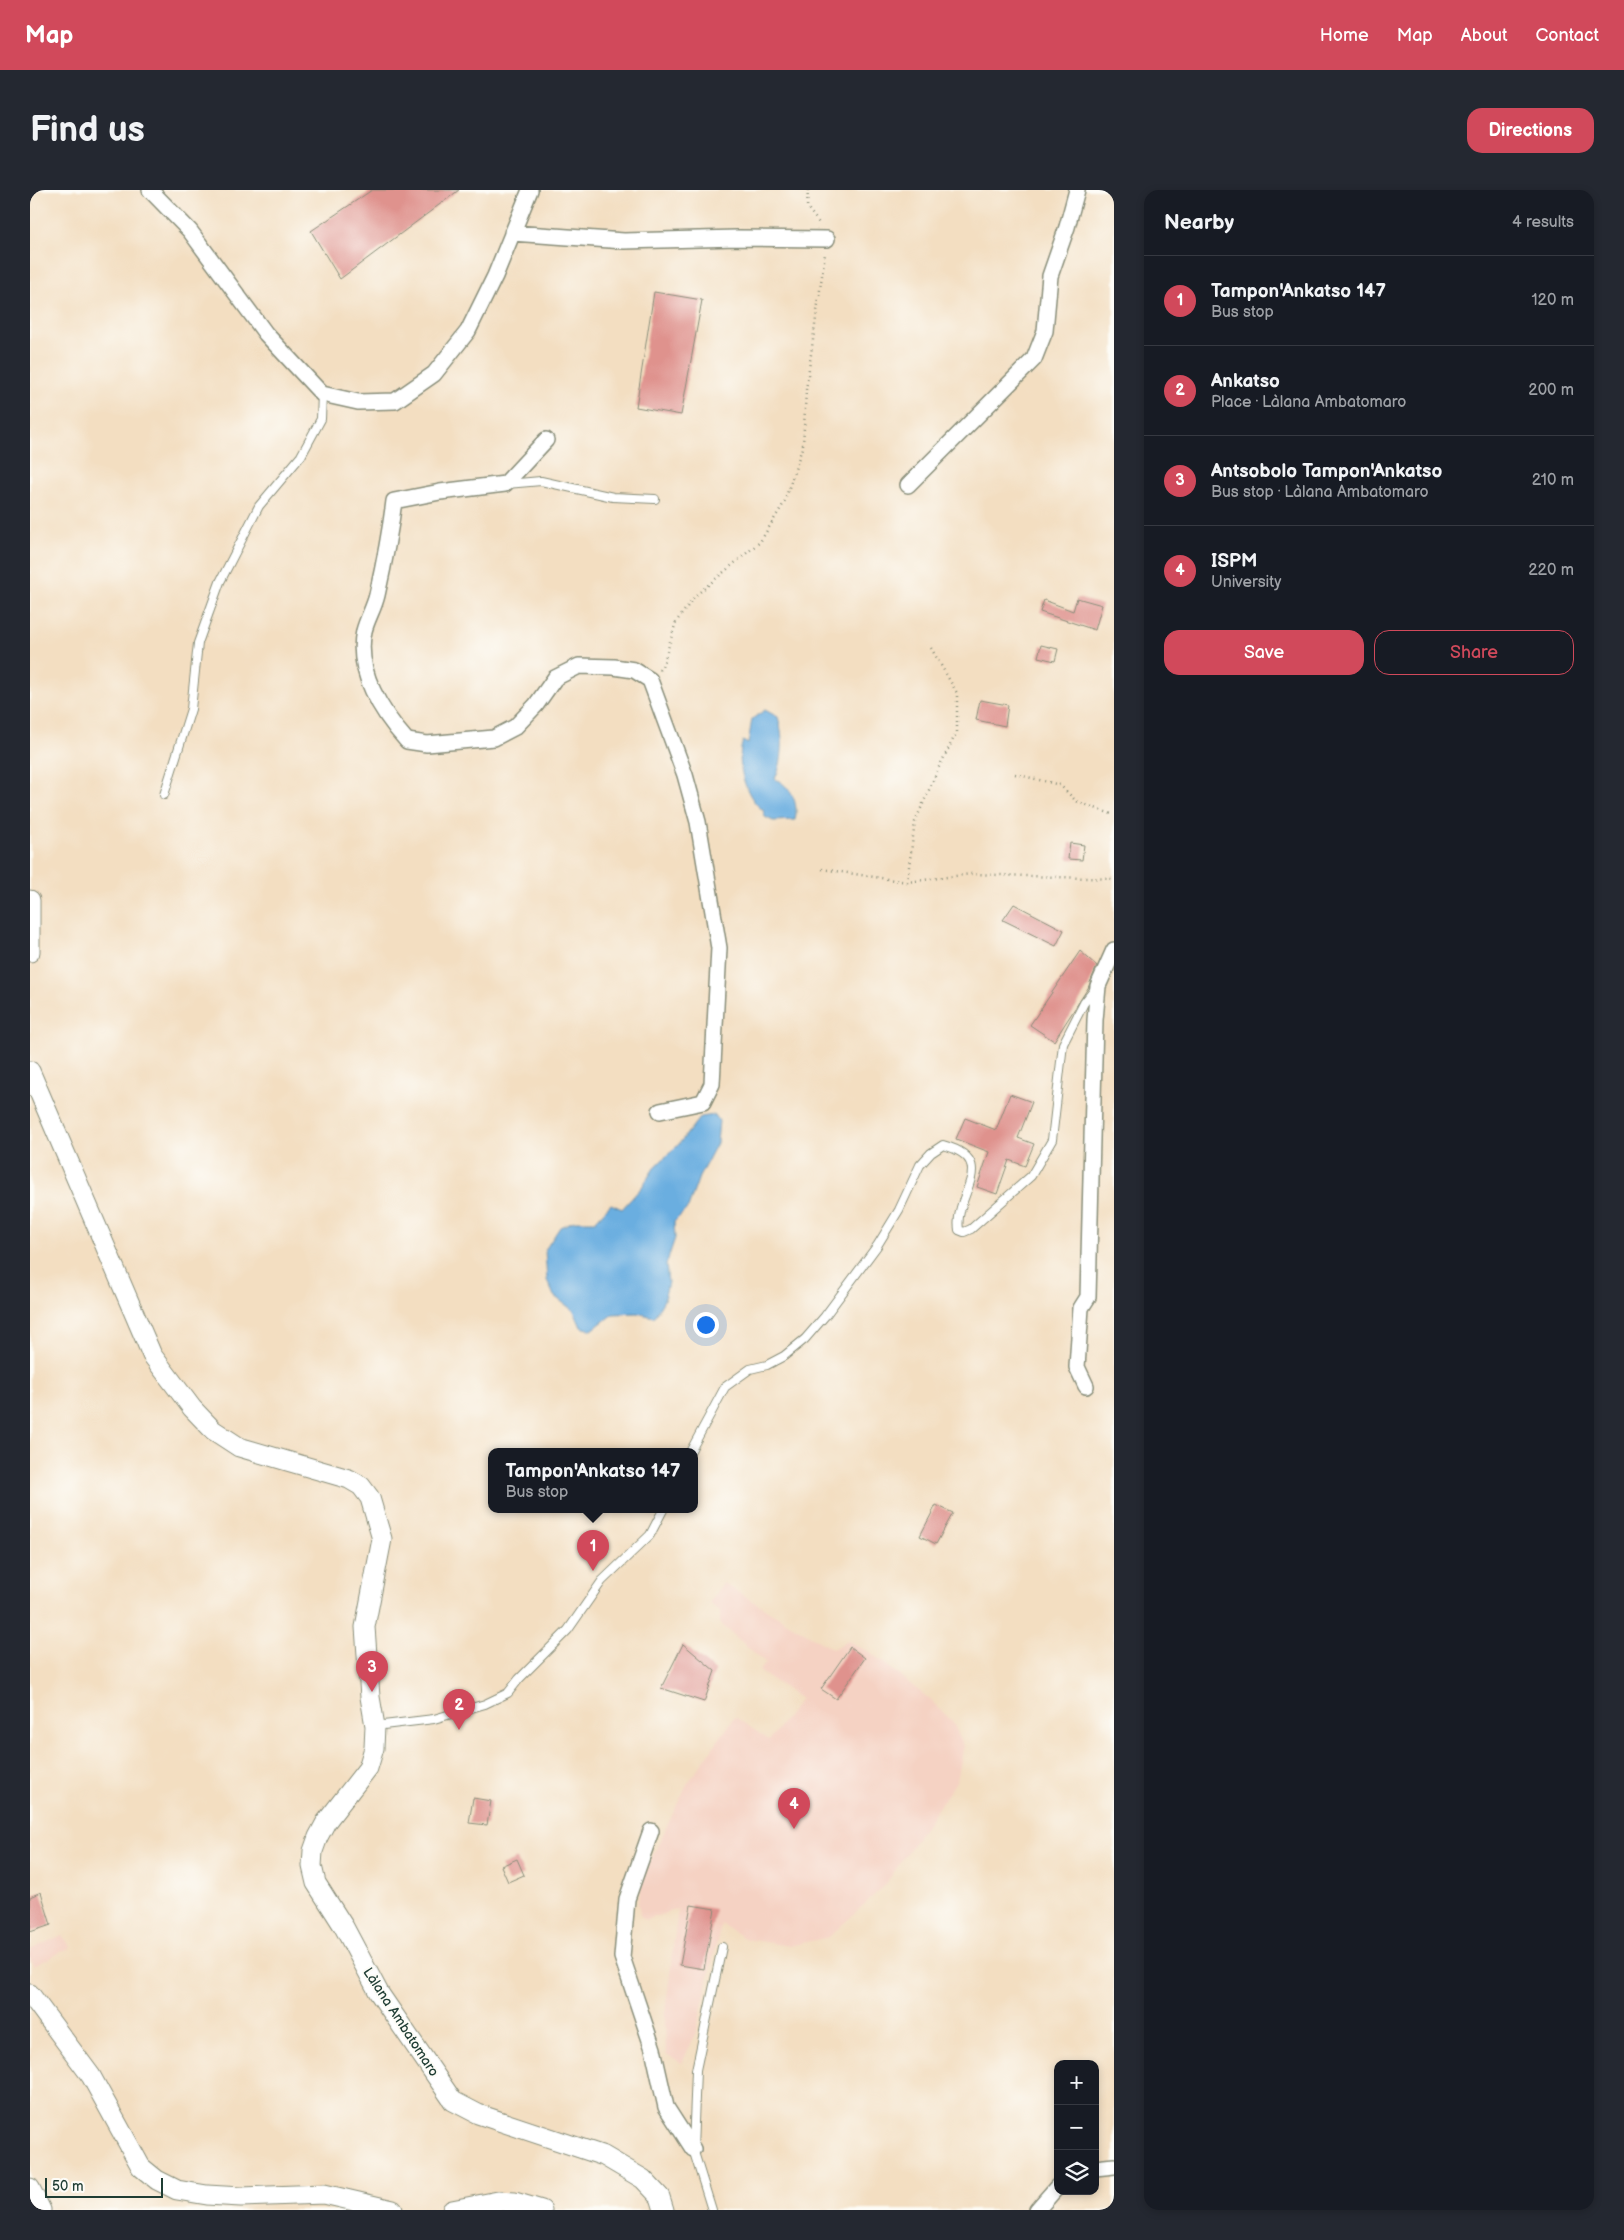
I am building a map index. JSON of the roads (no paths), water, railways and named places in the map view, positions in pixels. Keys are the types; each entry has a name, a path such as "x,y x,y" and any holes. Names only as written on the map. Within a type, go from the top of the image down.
{"street":[{"path":"150,190 190,231 266,334 322,394 358,402 395,401 434,374 468,331 495,276 530,190"},
{"path":"908,485 1034,359 1046,331 1050,276 1067,227 1077,190"},
{"path":"512,233 624,241 737,238 827,239"},
{"path":"546,440 504,484 440,492 394,501 388,546 376,598 364,632 363,659 368,683 397,730 407,741 427,744 494,738 515,727 536,706 555,678 579,666 614,667 634,670 650,680 685,775 698,822 719,948 712,1084 703,1102 660,1111"},
{"path":"30,900 30,952"},
{"path":"1086,1386 1077,1367 1081,1308 1088,1297 1098,986 1114,950"},
{"name":"Làlana Ambatomaro","path":"30,1071 152,1355 192,1408 213,1430 239,1446 349,1480 361,1486 370,1498 382,1539 365,1627 370,1698 375,1726 374,1748 368,1768 326,1822 313,1850 312,1866 316,1883 344,1927 379,1993 453,2101 478,2114 604,2156 643,2179 660,2197 664,2210"},
{"path":"651,1831 627,1899 622,1957 648,2032 666,2107 693,2149"},
{"path":"30,1994 91,2076 141,2168 157,2180 177,2190 207,2195 241,2198 324,2194 393,2210"},
{"path":"1099,2168 1114,2166"},
{"path":"30,2188 41,2210"},
{"path":"1037,2210 1054,2191"},
{"path":"452,2210 498,2201 515,2202 542,2210"}],"lane":[{"path":"164,795 191,709 198,643 220,582 259,506 302,456 321,419 322,394"},
{"path":"504,484 541,481 614,497 655,499"},
{"path":"692,1448 725,1387 750,1369 766,1365 784,1356 805,1339 825,1316 877,1246 899,1210 920,1165 931,1153 943,1145 956,1149 966,1154 972,1166 970,1183 958,1223 960,1230 964,1232 971,1229 1031,1176 1052,1140 1063,1044 1084,1003 1098,986"},
{"path":"375,1726 434,1719 485,1704 508,1693 525,1672 568,1630 602,1581 650,1535 661,1513"},
{"path":"712,2210 693,2149 696,2070 722,1947"}],"water":[{"path":"765,710 778,717 782,748 780,764 775,779 785,786 795,801 795,820 773,821 765,817 763,810 751,797 743,778 740,759 743,741 748,744 752,719"},
{"path":"715,1115 719,1121 717,1143 699,1177 688,1208 674,1222 675,1238 666,1265 668,1282 664,1300 654,1317 637,1313 613,1314 592,1330 581,1327 574,1311 554,1296 547,1280 545,1250 560,1227 574,1221 595,1221 611,1204 622,1209 642,1187 654,1168 679,1144 700,1117"}],"place":[{"name":"Tampon'Ankatso 147","path":"593,1571"},
{"name":"Antsobolo Tampon'Ankatso","path":"372,1692"},
{"name":"Ankatso","path":"459,1730"},
{"name":"ISPM","path":"794,1829"}]}
